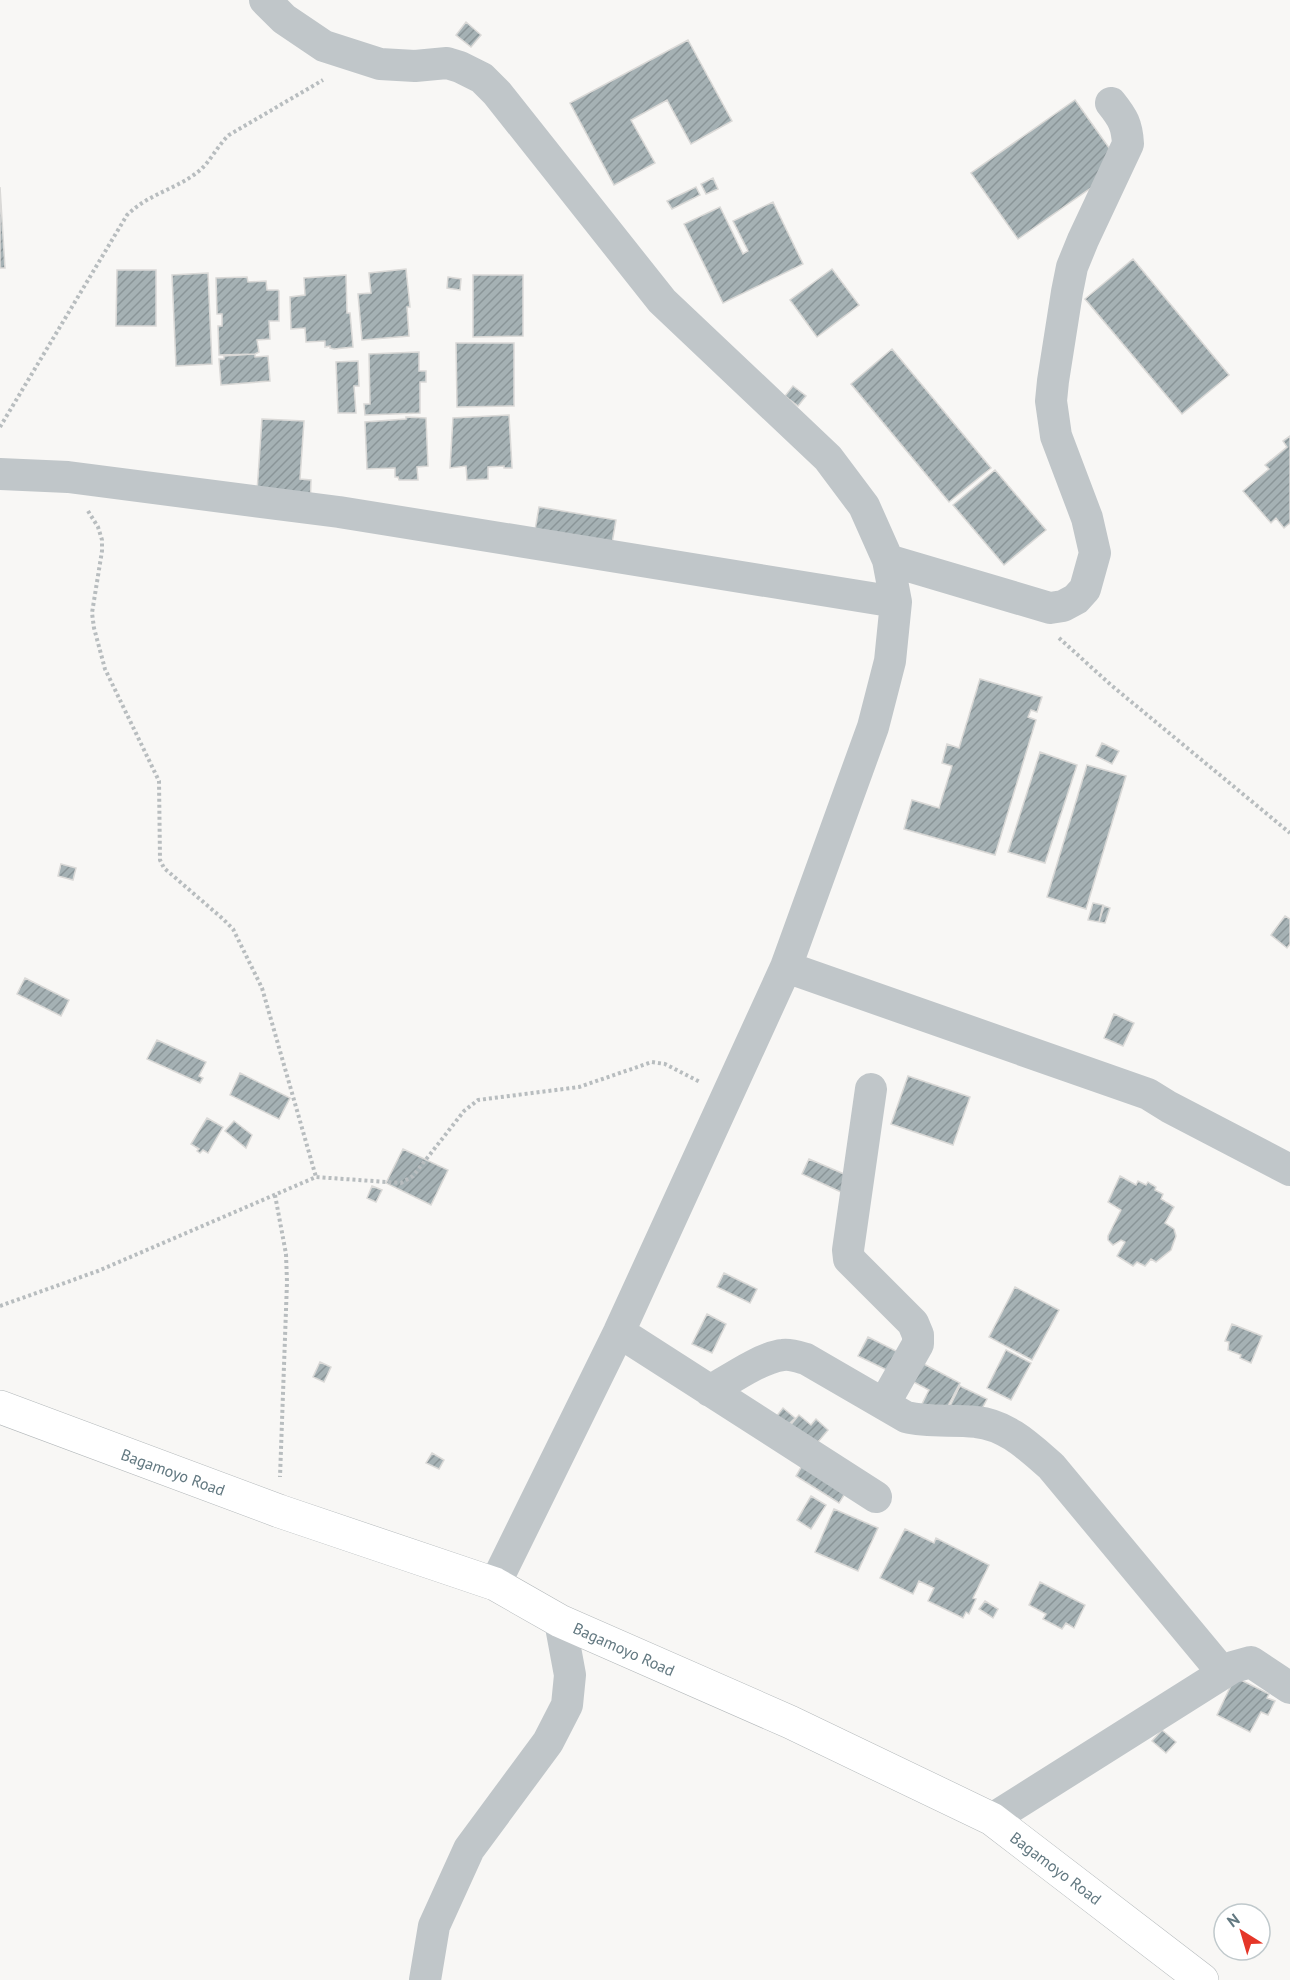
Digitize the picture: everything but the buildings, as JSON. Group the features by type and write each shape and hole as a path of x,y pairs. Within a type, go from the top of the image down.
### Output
{"highway":[{"name":"Bagamoyo Road","path":"0,1407 279,1511 495,1584 560,1621 790,1722 992,1819 1202,1980"}],"street":[{"path":"265,0 285,19 324,46 380,64 415,66 447,63 482,78 497,93 662,301 828,458 864,507 888,560 896,602 890,661 873,727 786,967 619,1332 495,1584"},
{"path":"888,560 1050,608 1064,606 1076,599 1084,589 1095,553 1092,535 1056,435 1051,401 1072,267 1128,144 1128,129 1111,103"},
{"path":"0,474 68,477 339,512 896,602"},
{"path":"786,967 1148,1094 1290,1170"},
{"path":"871,1089 848,1250 849,1259 913,1323 918,1335 918,1344 884,1404"},
{"path":"619,1332 876,1497"},
{"path":"710,1391 769,1358 793,1355 806,1359 906,1417 920,1420 977,1422 1007,1431 1051,1466 1223,1673"},
{"path":"425,1980 434,1926 468,1849 548,1742 567,1705 570,1675 560,1621"},
{"path":"992,1819 1242,1663 1251,1662 1290,1688"}],"path":[{"path":"0,427 128,215 138,204 196,173 229,135 361,58"},
{"path":"68,477 98,527 102,540 92,613 94,628 105,669 159,781 160,860 164,868 224,918 233,929 262,988 316,1177"},
{"path":"1053,633 1111,685 1290,833"},
{"path":"0,1306 98,1272 316,1177 401,1183 413,1176 464,1112 478,1100 579,1087 652,1062 665,1064 727,1096"},
{"path":"275,1195 286,1254 287,1282 279,1511"}]}
